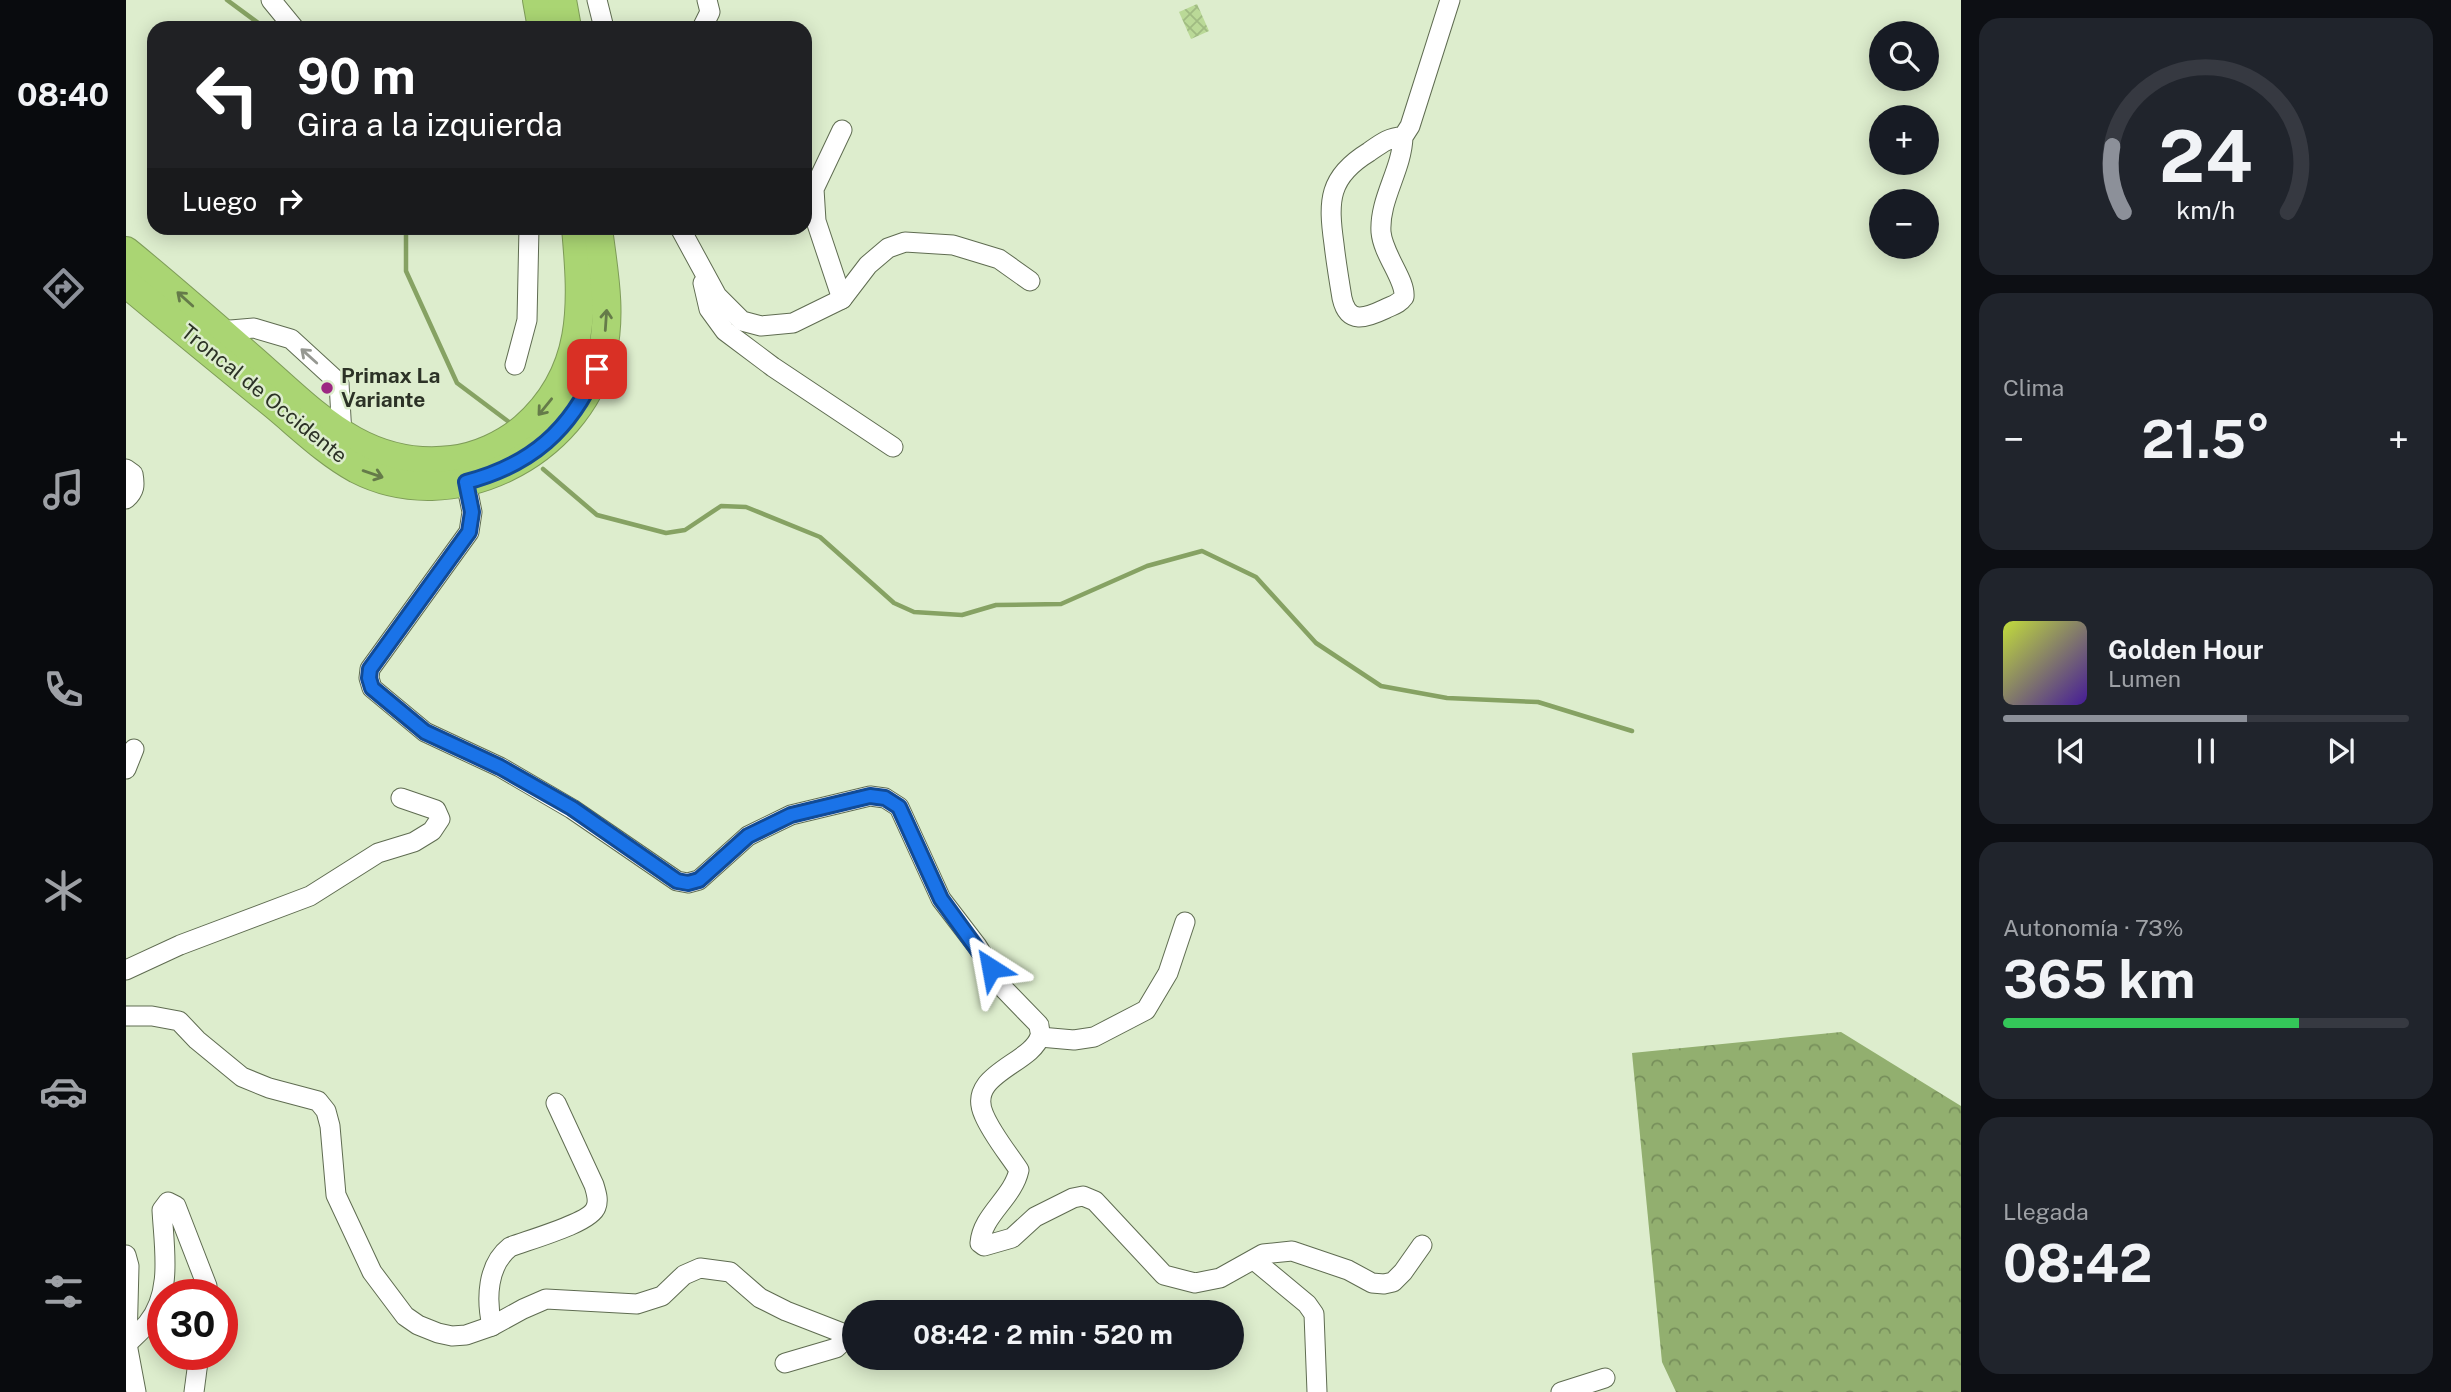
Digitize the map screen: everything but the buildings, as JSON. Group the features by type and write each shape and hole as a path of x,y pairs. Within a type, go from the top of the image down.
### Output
{"highway":[{"path":"537,0 541,21"},
{"path":"562,0 566,21"},
{"name":"Troncal de Occidente","path":"126,251 342,435 394,459 415,462 459,459 501,444 519,432 550,401 571,363 579,320 577,235"},
{"name":"Troncal de Occidente","path":"126,283 317,442 357,469 396,482 418,485 466,482 494,474 538,450 567,422 588,390 601,356 607,318 599,235"}],"street":[{"path":"271,0 288,21"},
{"path":"597,0 602,21"},
{"path":"706,21 710,12 707,0"},
{"path":"1402,137 1391,138 1356,160 1336,183 1331,197 1329,214 1342,298 1344,307 1357,317 1368,317 1404,297 1402,284 1386,253 1381,231 1383,207 1398,164 1402,137 1416,110 1450,0"},
{"path":"842,130 814,189 816,221 842,299"},
{"path":"515,365 527,320 529,235"},
{"path":"684,235 717,296 742,321 761,326 793,323 842,299 868,265 888,248 905,242 953,244 999,260 1030,281"},
{"path":"695,255 709,309 725,331 773,367 893,447"},
{"path":"219,331 254,328 290,339 340,383 342,435"},
{"path":"126,469 133,474 135,486 126,499"},
{"path":"466,482 472,512 469,532 370,669 372,688 425,732 512,774 572,808 677,881 688,883 699,880 748,836 791,815 870,796 885,798 899,807 941,899 977,946 1005,990 1039,1026 1040,1037 1032,1047 985,1085 982,1096 982,1112 1019,1170 1016,1184 981,1231 980,1242 985,1246 1012,1238 1035,1217 1073,1198 1083,1196 1095,1201 1164,1275 1195,1283 1220,1278 1273,1251 1292,1251 1348,1270 1372,1283 1384,1284 1393,1282 1403,1272 1422,1245"},
{"path":"126,769 134,749"},
{"path":"126,970 180,944 310,896 378,853 414,842 432,831 440,819 436,810 401,798"},
{"path":"1040,1037 1074,1040 1094,1037 1146,1010 1168,973 1185,922"},
{"path":"126,1016 152,1016 179,1021 197,1040 242,1077 269,1088 318,1101 326,1111 330,1126 336,1195 372,1272 405,1316 418,1325 452,1336 466,1335 492,1326 547,1299 638,1304 662,1296 684,1275 700,1268 730,1272 760,1298 786,1311 824,1324 840,1332 843,1337 842,1343 836,1348 785,1363"},
{"path":"492,1326 490,1291 496,1262 501,1254 510,1247 587,1217 596,1208 594,1185 556,1103"},
{"path":"165,1279 162,1210 168,1202 176,1206 203,1279"},
{"path":"126,1255 129,1266 127,1344 136,1392"},
{"path":"1254,1260 1307,1304 1314,1314 1317,1392"},
{"path":"127,1344 147,1324"},
{"path":"194,1392 197,1370"},
{"path":"1561,1392 1605,1378"}],"green space":[{"path":"1841,1032 1961,1106 1961,1392 1676,1392 1662,1362 1632,1053"}],"waterway":[{"path":"227,0 256,21"},
{"path":"406,235 406,271 457,383 513,425"},
{"path":"543,469 597,515 666,533 685,530 721,506 746,507 820,537 894,603 914,612 962,615 996,605 1061,604 1147,566 1202,551 1256,577 1316,643 1381,686 1447,698 1538,702 1632,731"}],"place":[{"name":"Primax La Variante","path":"327,388"}],"route":[{"path":"597,369 588,390 567,422 538,450 494,474 466,482 472,512 469,532 370,669 372,688 425,732 500,767 572,808 677,881 688,883 699,880 748,836 791,815 870,796 885,798 899,807 941,899 991,968"}]}
